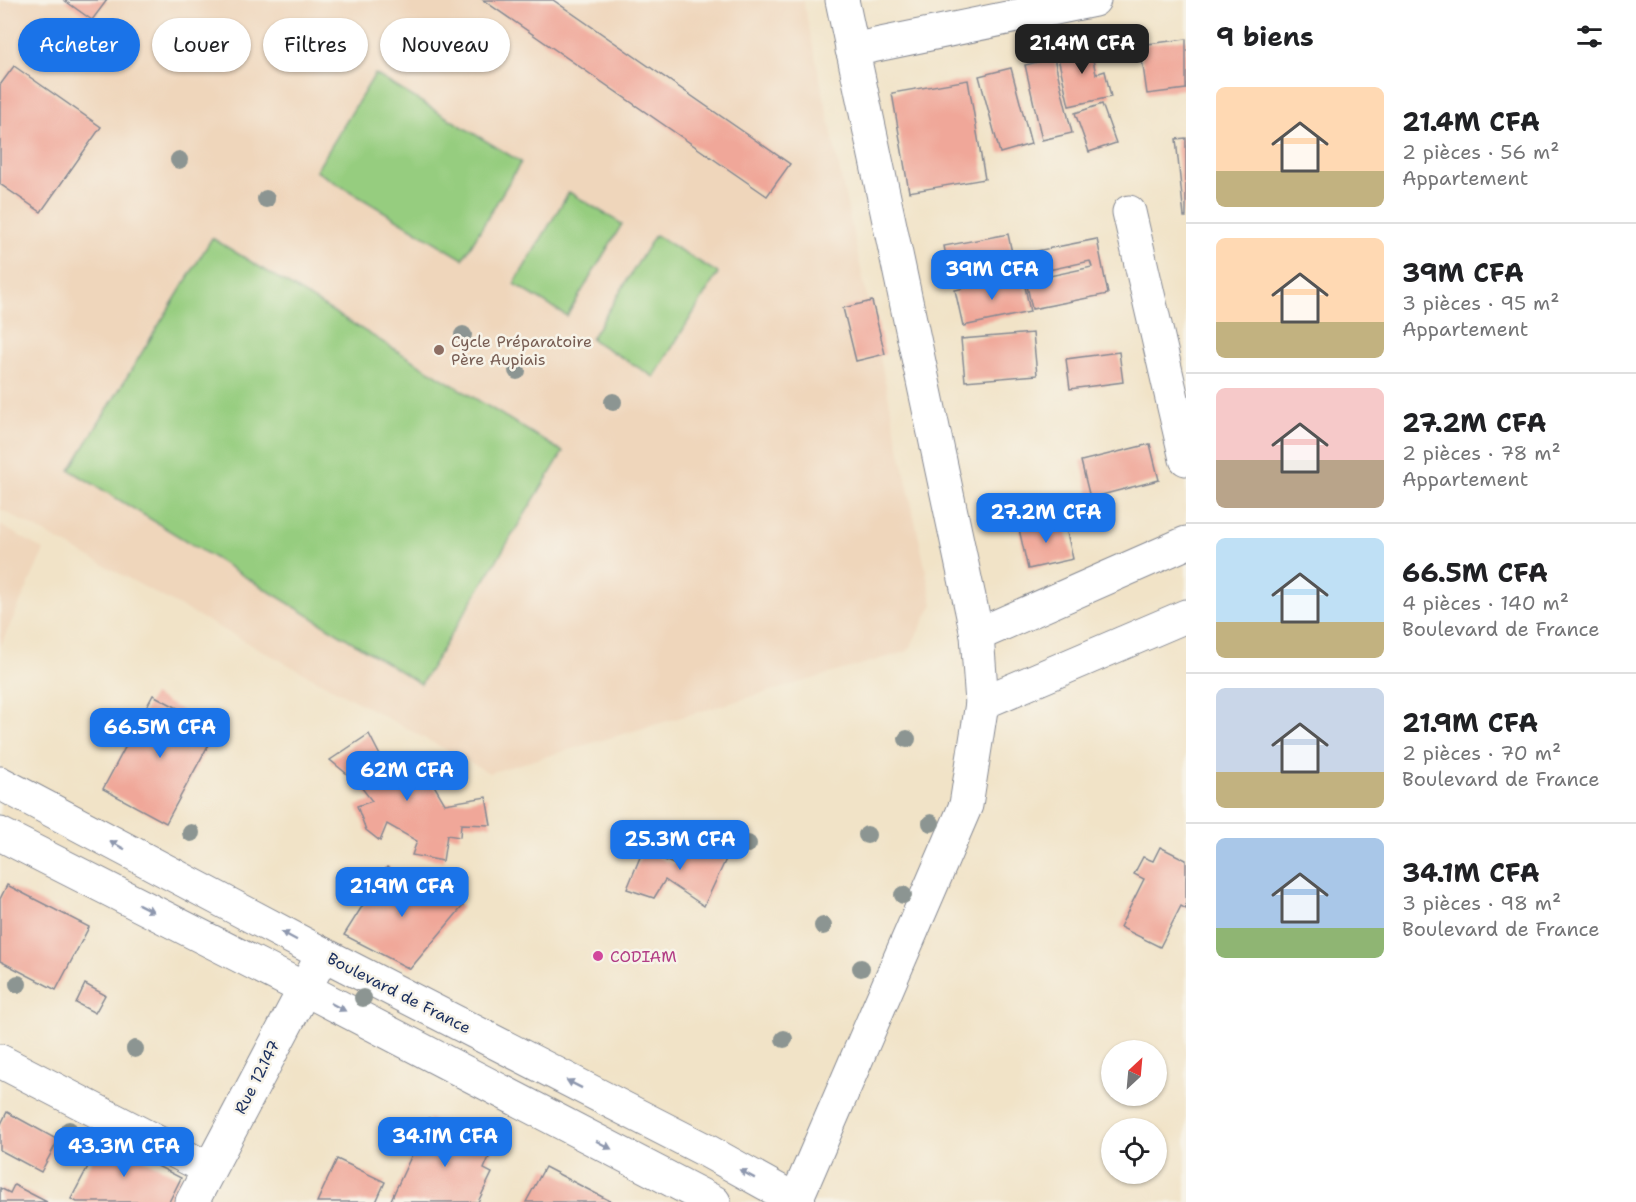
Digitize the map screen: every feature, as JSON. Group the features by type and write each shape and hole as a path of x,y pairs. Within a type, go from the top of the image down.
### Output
{"street":[{"path":"796,1201 966,805 982,703 977,636 842,0"},
{"path":"852,50 1094,0"},
{"path":"1129,212 1186,459"},
{"path":"977,636 1186,543"},
{"path":"982,703 1186,616"},
{"name":"Boulevard de France","path":"0,783 323,954 708,1152 796,1201"},
{"path":"0,834 303,988 714,1202"},
{"name":"Rue 12.147","path":"192,1202 303,988 323,954"},
{"path":"0,1061 209,1169"}],"shaded area":[{"name":"Cycle Préparatoire Père Aupiais","path":"0,0 803,0 933,604 908,651 489,773 0,509"},
{"path":"0,525 44,550 0,647"}],"green space":[{"path":"375,74 521,162 463,259 316,171"},
{"path":"569,192 622,224 567,316 514,284"},
{"path":"655,235 718,273 654,377 591,339"},
{"path":"212,238 563,452 421,684 70,470"}],"building":[{"path":"64,0 107,0 94,18 89,18"},
{"path":"483,0 553,0 790,164 767,196"},
{"path":"1186,39 1186,89 1147,94 1140,45"},
{"path":"1089,42 1096,74 1105,71 1111,97 1069,106 1056,49"},
{"path":"1054,58 1072,133 1042,140 1025,65"},
{"path":"14,66 18,72 23,72 101,127 41,212 0,184 0,85"},
{"path":"1011,68 1031,144 1000,153 979,76"},
{"path":"968,80 985,179 909,192 892,93"},
{"path":"1102,104 1116,143 1089,152 1075,113"},
{"path":"1186,138 1186,217 1184,217 1176,139"},
{"path":"1008,234 1016,272 952,285 944,246"},
{"path":"1097,239 1108,294 1032,309 1026,281 1092,267 1090,261 1025,275 1021,254"},
{"path":"1010,278 1012,284 1024,281 1030,312 963,326 955,290"},
{"path":"872,301 885,354 856,361 843,308"},
{"path":"1033,333 1037,375 965,381 961,339"},
{"path":"1119,352 1123,382 1070,389 1066,359"},
{"path":"1150,444 1159,480 1090,498 1081,461"},
{"path":"1064,519 1073,559 1028,569 1019,529"},
{"path":"153,695 217,729 166,823 103,789"},
{"path":"369,734 387,769 425,770 445,804 486,797 491,825 461,824 460,837 447,835 443,861 412,855 417,841 387,824 380,841 366,830 357,806 372,801 358,783 330,760"},
{"path":"687,833 727,857 704,906 665,880 654,898 627,889 643,850 673,864"},
{"path":"1160,847 1186,860 1186,909 1181,906 1160,947 1120,927 1144,879 1134,874 1143,857 1153,861"},
{"path":"387,867 463,906 410,969 344,935"},
{"path":"7,885 89,927 56,990 0,961 0,899"},
{"path":"85,984 105,995 95,1013 76,1003"},
{"path":"7,1112 58,1140 41,1172 0,1150 0,1126"},
{"path":"429,1118 493,1148 484,1169 492,1173 478,1202 390,1202"},
{"path":"103,1138 181,1178 169,1202 77,1202 71,1199"},
{"path":"337,1159 385,1182 376,1202 317,1202"},
{"path":"545,1167 612,1202 526,1202"},
{"path":"14,1185 47,1202 0,1202 0,1188 10,1193"}],"place":[{"name":"Cycle Préparatoire Père Aupiais","path":"439,350"},
{"name":"CODIAM","path":"598,956"}]}
